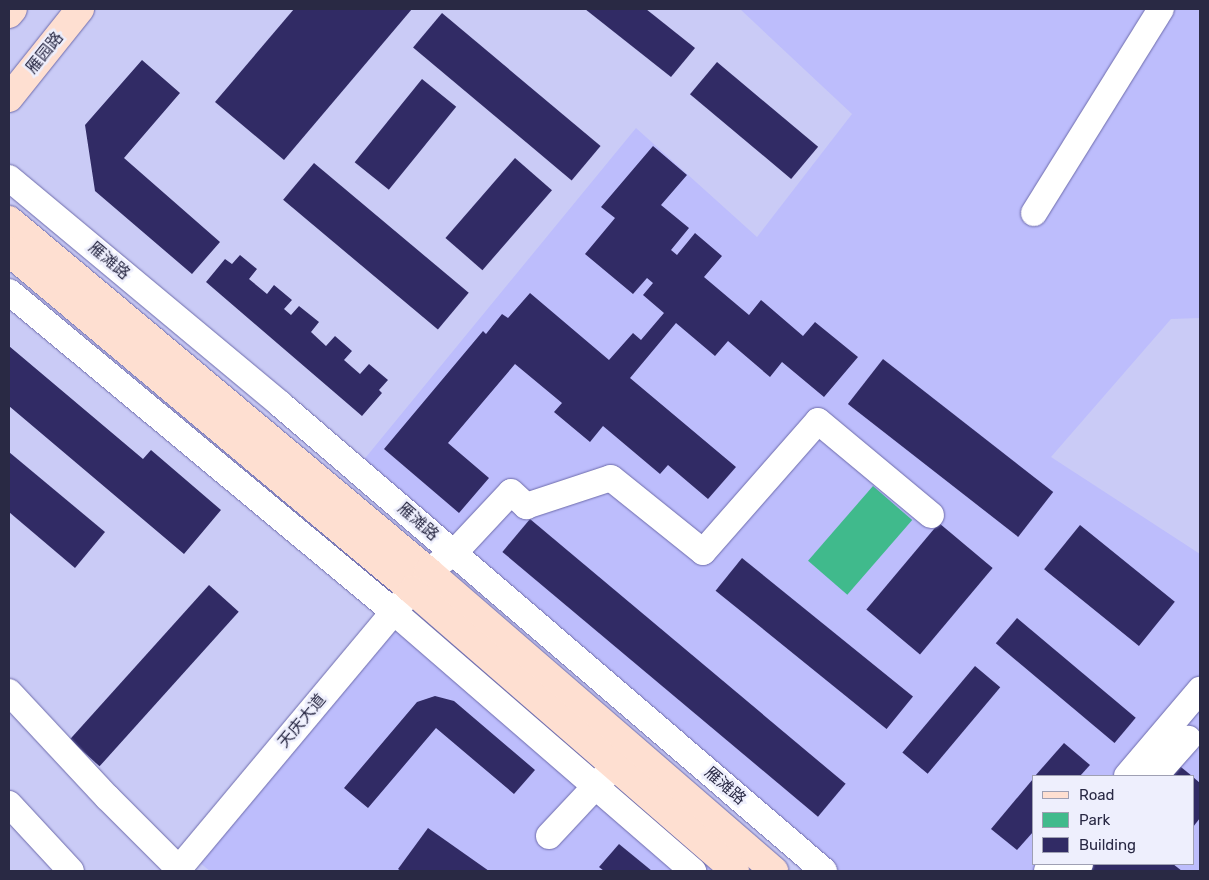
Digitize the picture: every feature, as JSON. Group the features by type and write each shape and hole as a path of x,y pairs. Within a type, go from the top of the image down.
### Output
{"main road":[{"path":"9,14 13,9"},
{"name":"雁园路","path":"9,98 80,9"},
{"name":"雁滩路","path":"9,220 420,581 614,766 735,871"},
{"name":"雁滩路","path":"9,252 420,581 774,871"}],"street":[{"path":"1034,213 1161,9"},
{"name":"雁滩路","path":"9,178 280,404 824,871"},
{"path":"9,292 394,612 693,871"},
{"name":"天庆大道","path":"178,870 420,581 454,553 511,492 526,506 611,478 703,552 818,421 931,516"},
{"path":"1156,775 1186,738 1200,690"},
{"path":"9,692 107,798 178,870"},
{"path":"1129,775 1186,738"},
{"path":"549,836 614,766"},
{"path":"9,804 71,871"}],"shaded area":[{"path":"740,9 1200,9 1200,318 1171,319 1051,457 1200,554 1200,871 837,871 362,462 636,128 757,237 852,114"},
{"path":"412,590 735,871 210,871 190,855"}],"green space":[{"path":"873,486 912,520 847,595 808,561"}],"building":[{"path":"294,9 412,9 284,160 215,102"},
{"path":"585,9 646,9 695,48 671,77"},
{"path":"442,13 601,146 572,181 413,47"},
{"path":"142,60 180,93 124,158 220,242 192,274 95,191 85,125"},
{"path":"717,62 818,147 791,179 690,94"},
{"path":"422,79 456,107 389,190 355,162"},
{"path":"653,146 687,175 661,205 689,228 671,250 677,255 695,233 722,256 704,277 749,315 761,300 803,336 815,322 858,357 824,397 782,362 770,377 728,341 715,356 676,323 630,378 736,467 708,499 668,465 660,474 603,426 590,442 554,412 562,403 515,364 448,443 489,478 459,513 384,449 483,331 486,334 502,314 508,318 530,293 609,360 633,333 641,340 664,313 643,295 653,283 647,278 633,294 585,254 615,218 601,207"},
{"path":"515,158 552,190 482,270 445,238"},
{"path":"314,163 469,293 438,330 283,200"},
{"path":"240,255 257,269 249,279 267,294 274,285 292,300 284,309 291,315 299,306 319,322 311,332 326,346 335,336 352,351 344,360 360,374 369,364 388,380 379,390 382,393 362,416 206,282 225,259 232,264"},
{"path":"9,346 143,459 151,450 221,510 184,554 9,406"},
{"path":"883,359 1053,492 1018,537 848,404"},
{"path":"9,452 105,532 75,568 9,512"},
{"path":"530,519 846,784 818,817 502,552"},
{"path":"939,523 993,568 920,655 866,610"},
{"path":"1080,525 1175,602 1139,646 1044,569"},
{"path":"742,558 913,696 887,729 716,591"},
{"path":"209,585 239,612 100,766 70,740"},
{"path":"1017,618 1136,718 1115,743 996,643"},
{"path":"975,666 1000,687 928,774 902,753"},
{"path":"435,696 454,701 535,770 514,794 436,728 368,808 344,788 417,702"},
{"path":"1064,743 1090,765 1081,775 1036,775"},
{"path":"1176,763 1191,775 1165,775"},
{"path":"1194,778 1200,783 1200,818 1194,826"},
{"path":"1032,780 1032,833 1017,850 991,829"},
{"path":"428,828 489,871 401,871 398,869"},
{"path":"619,844 652,871 604,871 599,867"},
{"path":"1089,865 1174,865 1182,871 1084,871"}]}
